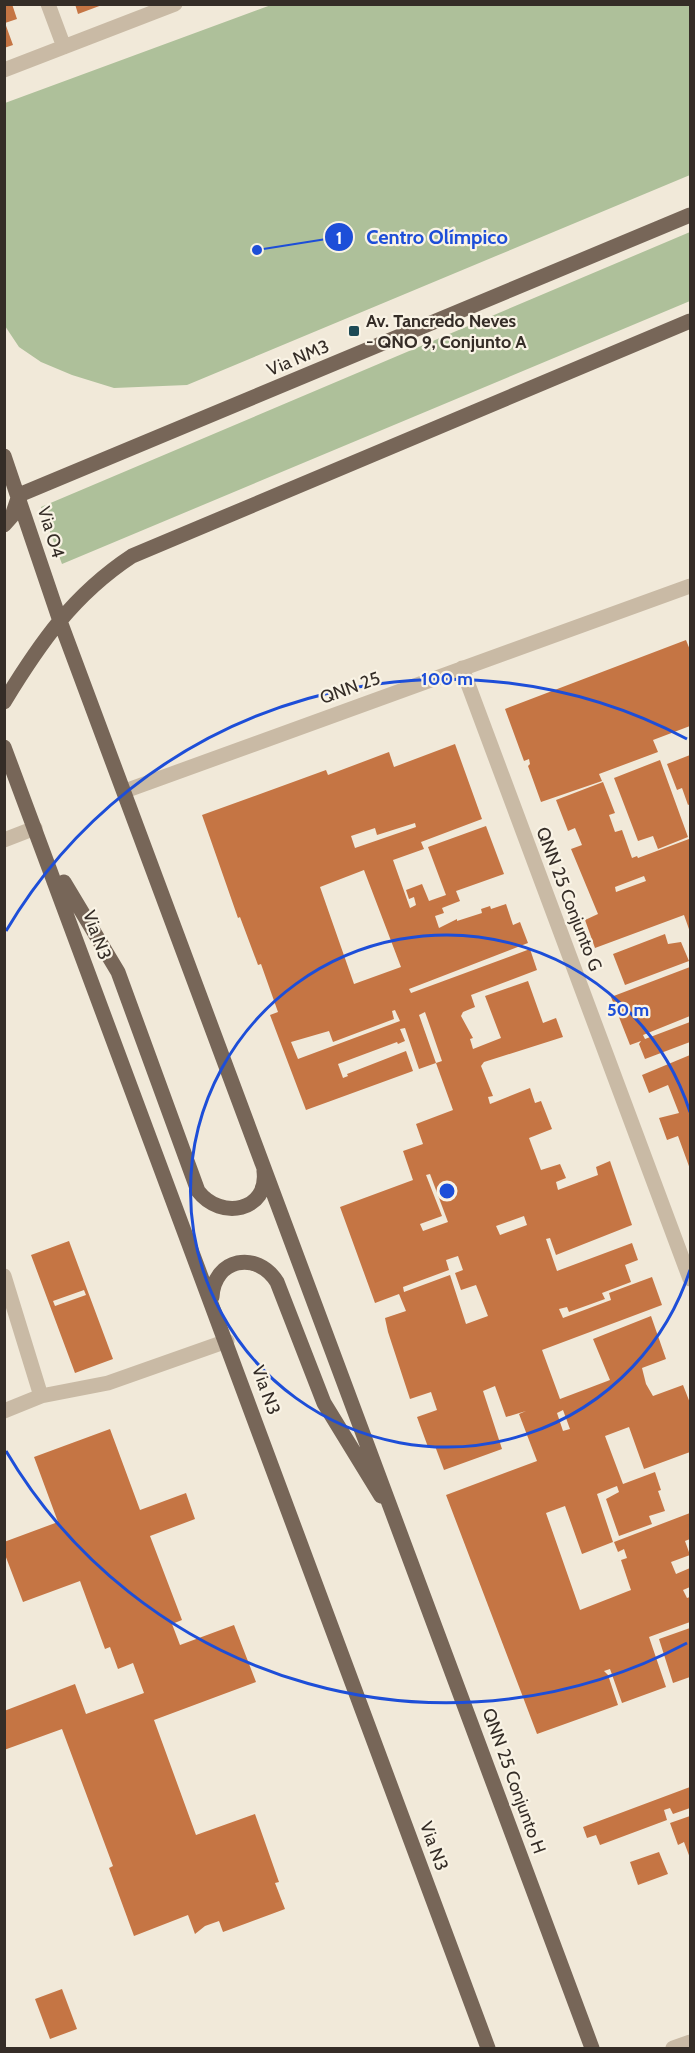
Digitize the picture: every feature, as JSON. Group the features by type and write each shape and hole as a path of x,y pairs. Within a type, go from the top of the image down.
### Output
{"main road":[{"name":"Via NM3","path":"19,495 690,215"},
{"path":"4,702 30,659 60,621 101,576 132,556 690,321"},
{"name":"Via O4","path":"4,456 60,621"},
{"path":"4,525 12,516 19,495"},
{"path":"60,621 399,1527"},
{"name":"Via N3","path":"4,747 212,1299 488,2049"},
{"path":"44,849 118,972 198,1191 205,1201 216,1208 228,1210 241,1208 261,1191 264,1178 263,1165"},
{"path":"212,1299 212,1288 217,1276 226,1268 249,1262 261,1265 270,1272 277,1282 324,1403 399,1527"},
{"name":"QNN 25 Conjunto H","path":"399,1527 592,2049"}],"street":[{"path":"48,4 64,47"},
{"path":"4,70 175,4"},
{"name":"QNN 25","path":"125,791 690,586"},
{"name":"QNN 25 Conjunto G","path":"462,668 690,1279"},
{"path":"4,840 35,828"},
{"path":"4,1276 41,1396"},
{"path":"4,1411 41,1396 108,1383 227,1341"},
{"path":"672,2049 690,2042"}],"green space":[{"path":"271,5 690,5 690,175 187,385 114,388 72,375 41,362 19,347 5,326 5,103"},
{"path":"690,232 690,301 62,564 41,507"}],"building":[{"path":"4,4 12,4 17,19 5,23 13,45 4,48"},
{"path":"75,4 102,4 102,5 78,14"},
{"path":"686,640 690,650 690,726 653,740 658,752 599,774 602,781 541,802 528,766 529,759 524,761 505,709"},
{"path":"455,744 482,819 421,842 424,849 393,860 410,908 416,905 414,897 409,899 406,890 422,884 429,901 446,895 428,847 486,826 504,874 456,891 460,901 442,908 444,913 435,916 439,928 457,919 457,921 482,913 481,909 490,906 491,909 506,904 513,925 520,922 528,943 409,989 411,993 530,949 537,970 471,995 475,1007 463,1012 461,1016 473,1038 470,1039 473,1049 501,1038 485,996 528,981 543,1023 556,1018 563,1037 484,1062 481,1066 493,1096 488,1097 490,1104 530,1088 535,1103 541,1101 552,1129 529,1138 541,1170 560,1164 566,1178 556,1182 558,1190 598,1175 596,1167 610,1161 632,1225 556,1255 550,1238 546,1239 557,1271 632,1243 638,1260 625,1265 631,1282 602,1293 605,1299 569,1312 567,1307 559,1309 563,1318 611,1300 609,1293 652,1277 662,1305 542,1350 560,1399 610,1380 593,1339 651,1316 666,1359 642,1368 646,1384 653,1396 683,1385 690,1403 690,1452 644,1469 629,1427 605,1436 623,1484 655,1472 661,1490 658,1491 665,1511 649,1516 652,1524 619,1536 606,1499 619,1492 617,1486 597,1494 613,1542 582,1554 565,1506 546,1513 580,1610 631,1590 621,1560 627,1558 624,1549 618,1552 614,1542 690,1513 690,1539 685,1541 690,1555 671,1562 676,1574 690,1568 690,1587 683,1590 687,1598 690,1597 690,1622 649,1637 666,1687 622,1703 610,1669 604,1671 608,1675 618,1705 537,1734 446,1495 537,1461 519,1414 526,1411 506,1417 495,1386 483,1391 502,1449 444,1470 435,1446 428,1447 417,1417 437,1410 431,1392 410,1399 388,1332 385,1318 406,1311 399,1294 375,1303 340,1207 413,1180 403,1151 423,1144 416,1124 453,1110 436,1063 419,1069 405,1028 400,1029 405,1041 338,1064 343,1078 348,1076 347,1074 406,1051 413,1071 306,1110 270,1015 278,1012 261,964 258,965 240,917 238,918 202,815 326,770 328,775 389,752 394,767","holes":["415,823 416,827 355,848 351,836 375,828 377,835","364,870 401,967 354,984 320,887","395,1010 400,1021 298,1059 291,1042 329,1031 333,1042 394,1019 392,1011","425,1012 442,1061 436,1063 419,1015","430,1174 448,1222 423,1231 420,1224 442,1216 426,1175","524,1216 527,1225 500,1235 496,1226","458,1256 463,1270 455,1273 461,1290 476,1285 488,1316 466,1324 450,1275 404,1292 403,1287 449,1270 446,1260","563,1410 570,1429 563,1431 557,1413"]},
{"path":"690,755 690,804 688,805 682,788 677,790 667,764"},
{"path":"660,760 688,837 658,849 653,836 638,841 614,778"},
{"path":"603,782 615,813 609,815 615,832 622,830 632,858 637,856 638,858 689,839 690,932 684,915 595,948 585,920 598,914 571,849 582,845 575,828 568,831 556,800","holes":["644,876 646,881 616,892 615,887"]},
{"path":"665,934 668,944 681,942 689,961 625,985 613,954"},
{"path":"690,967 690,1016 643,1035 645,1039 690,1022 690,1042 645,1059 639,1044 641,1041 630,1045 611,997"},
{"path":"690,1055 690,1169 678,1136 667,1140 659,1118 679,1113 668,1085 649,1093 642,1075"},
{"path":"69,1241 113,1359 75,1373 31,1255","holes":["84,1290 86,1295 55,1306 53,1301"]},
{"path":"110,1429 140,1510 186,1493 195,1519 150,1536 182,1620 172,1624 180,1645 234,1625 256,1682 154,1720 196,1835 255,1814 279,1882 275,1883 285,1909 223,1932 219,1921 205,1926 195,1934 188,1915 134,1936 109,1868 113,1866 62,1729 4,1750 4,1711 75,1684 86,1714 144,1693 133,1663 118,1669 110,1647 105,1649 80,1581 23,1602 4,1552 4,1542 58,1522 34,1457"},
{"path":"690,1628 690,1677 673,1683 659,1639"},
{"path":"690,1787 690,1808 673,1814 670,1808 664,1810 667,1820 600,1845 596,1835 587,1838 583,1827"},
{"path":"690,1816 690,1858 684,1842 678,1845 670,1823"},
{"path":"659,1852 668,1874 638,1885 630,1862"},
{"path":"62,1989 77,2029 50,2039 35,1999"}],"place":[{"name":"Centro Olímpico","path":"257,250"},
{"name":"Av. Tancredo Neves - QNO 9, Conjunto A","path":"354,331"}]}
